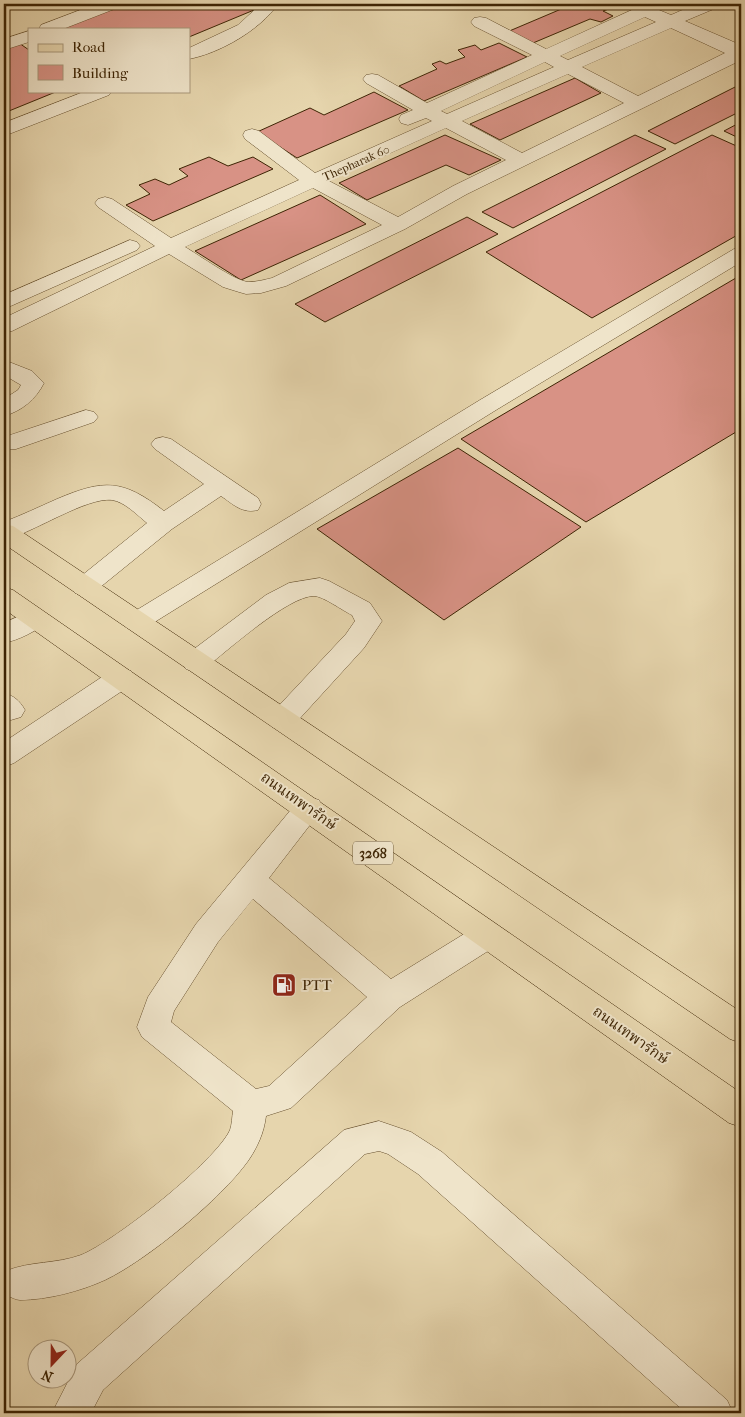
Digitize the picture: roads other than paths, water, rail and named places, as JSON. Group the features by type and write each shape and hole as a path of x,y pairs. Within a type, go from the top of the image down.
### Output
{"main road":[{"path":"4,532 195,662 739,1025"},
{"name":"ถนนเทพารักษ์","path":"4,596 741,1112"}],"street":[{"path":"50,28 111,4"},
{"path":"190,54 248,26 262,16 270,4"},
{"name":"Thepharak 60","path":"4,326 222,221 710,4"},
{"path":"105,203 152,236 172,246 230,283 246,288 261,287 279,282 398,225 460,190 520,160 729,59 734,53 730,47 670,22 651,7"},
{"name":"Thepharak 60","path":"4,303 651,7"},
{"path":"480,22 638,103"},
{"path":"4,45 28,38"},
{"path":"372,79 520,160"},
{"path":"4,130 100,92"},
{"path":"252,135 297,170 398,225"},
{"path":"136,622 488,405 741,253"},
{"path":"67,274 86,287"},
{"path":"4,367 24,376 33,383 27,394 4,408"},
{"path":"4,443 8,444 86,417"},
{"path":"163,444 249,504"},
{"path":"84,587 163,523 221,484"},
{"path":"4,532 90,494 105,490 133,500 163,523"},
{"path":"195,662 275,601 298,589 320,587 361,609 369,621 355,642 282,720"},
{"path":"4,634 35,618"},
{"path":"4,756 121,678"},
{"path":"251,1105 153,1027 159,1007 207,933 309,808"},
{"path":"251,880 389,996"},
{"path":"251,1105 280,1098 389,996 488,935"},
{"path":"19,1283 60,1277 94,1267 156,1226 228,1161 245,1134 251,1105"},
{"path":"71,1413 90,1377 356,1141 379,1136 399,1143 430,1163 714,1413"}],"place":[{"name":"PTT","path":"284,985"}]}
